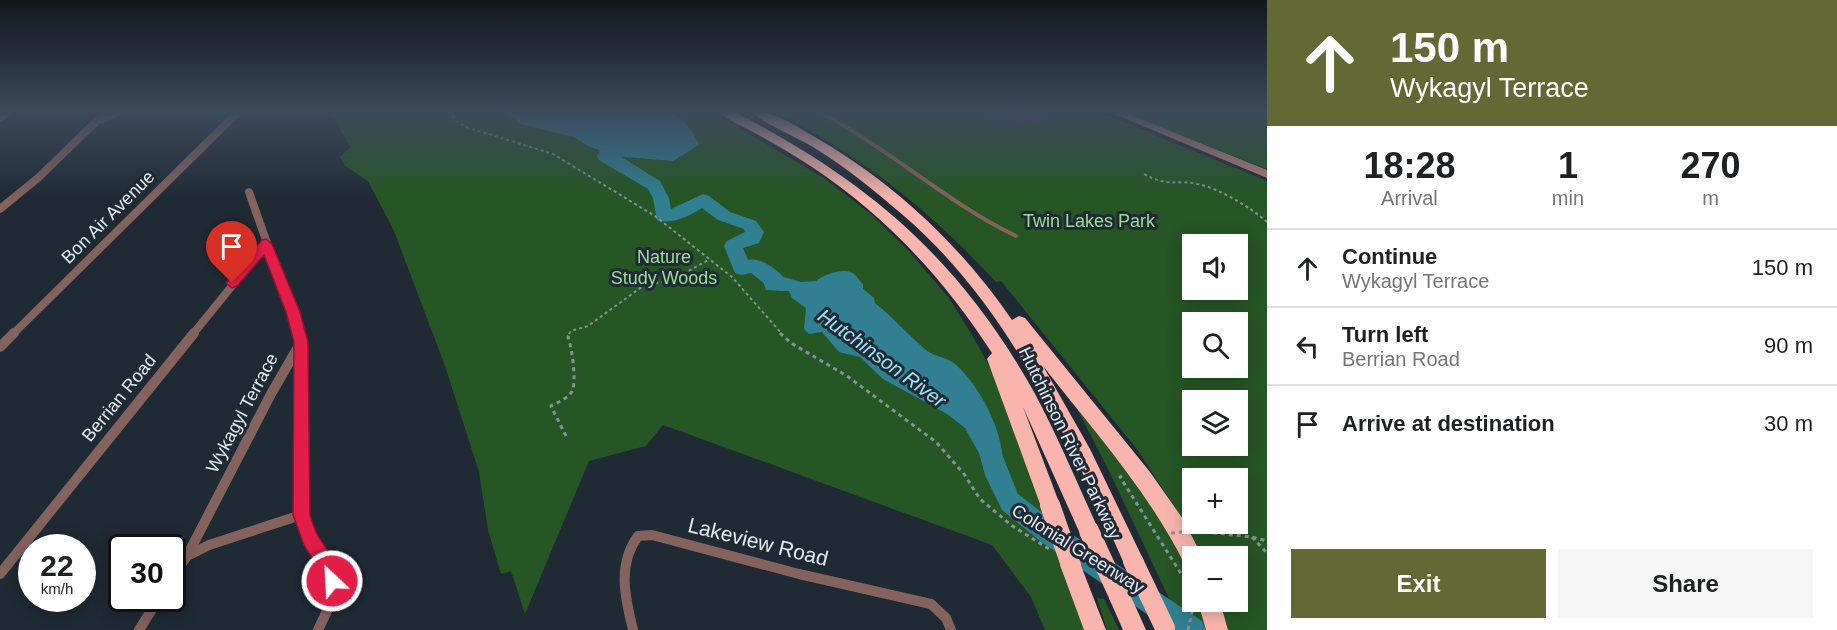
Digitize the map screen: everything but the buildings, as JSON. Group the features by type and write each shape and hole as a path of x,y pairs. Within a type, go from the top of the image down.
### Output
{"highway":[{"name":"Hutchinson River Parkway","path":"778,140 806,156 876,208 932,261 986,330 1028,400 1135,630"},
{"name":"Hutchinson River Parkway","path":"811,140 874,182 925,226 966,270 1003,317 1046,383 1067,422 1166,629"},
{"path":"966,270 1016,319 1137,471 1168,514 1185,546"},
{"path":"986,330 1050,505 1064,560 1095,630"},
{"path":"1212,612 1217,630"}],"main road":[{"path":"1184,140 1267,174"}],"street":[{"path":"0,209 38,178 77,140"},
{"name":"Bon Air Avenue","path":"0,347 209,140"},
{"name":"Wykagyl Terrace","path":"187,556 271,394 301,342 293,312 266,244 249,192"},
{"name":"Berrian Road","path":"0,574 266,244"},
{"path":"301,342 301,515 310,539 329,569 333,596 318,630"},
{"path":"187,556 209,546 301,515"},
{"name":"Lakeview Road","path":"633,630 626,601 625,557 638,536 652,535 799,574 931,604 942,611 950,623 951,630"},
{"path":"139,630 150,612"}],"lane":[{"path":"870,140 990,225 1016,236"}],"path":[{"name":"Colonial Greenway","path":"509,140 553,154 655,216 732,277 791,343 847,376 936,442 964,474 980,499 1011,525 1064,560"},
{"path":"1144,174 1167,185 1200,184 1253,209 1267,222"},
{"path":"566,436 551,406 566,398 573,389 572,374 575,366 573,347 568,337 572,331 588,326 643,286 674,279 710,259"},
{"path":"1128,476 1120,477 1182,574"},
{"path":"1166,534 1194,531 1252,537 1267,541"},
{"path":"1252,537 1267,553"},
{"path":"1188,630 1193,612"}],"green space":[{"name":"Nature Study Woods","path":"346,140 760,140 824,178 871,214 909,251 949,298 972,335 998,382 1087,630 1045,630 1031,597 992,545 663,425 646,446 589,461 525,614 511,571 501,574 488,530 479,472 445,366 394,231 368,181 345,166 340,157 350,147"},
{"name":"Twin Lakes Park","path":"827,140 1168,140 1267,181 1267,630 1224,630 1221,612 1248,612 1248,546 1196,546 1190,534 1248,534 1248,468 1182,468 1182,520 1136,448 1001,281 996,282 945,230 866,166"},
{"path":"1195,140 1267,140 1267,169"},
{"path":"1075,405 1081,405 1178,541 1182,551 1182,612 1205,612 1210,630 1184,630"},
{"path":"1097,598 1104,599 1119,630 1107,630"}],"water":[{"path":"579,140 697,140 699,145 673,161 614,156"},
{"path":"759,270 801,282 816,281 838,271 853,273 863,284 863,289 874,298 875,303 919,344 929,352 955,364 973,384 994,422 1002,449 1003,462 947,414 883,379 860,357 839,352 822,332 809,334 804,329 806,308 792,298 789,291 766,290"}],"waterway":[{"name":"Hutchinson River","path":"607,153 605,156 654,185 661,198 663,216 680,213 703,200 724,216 750,225 755,232 753,238 746,238 733,246 742,268 754,265 780,285"},
{"name":"Hutchinson River","path":"977,430 989,449 997,475 1010,502 1049,533 1193,630"}],"route":[{"path":"232,283 266,244 293,312 301,342 301,515 310,539 329,569 332,581"}]}
